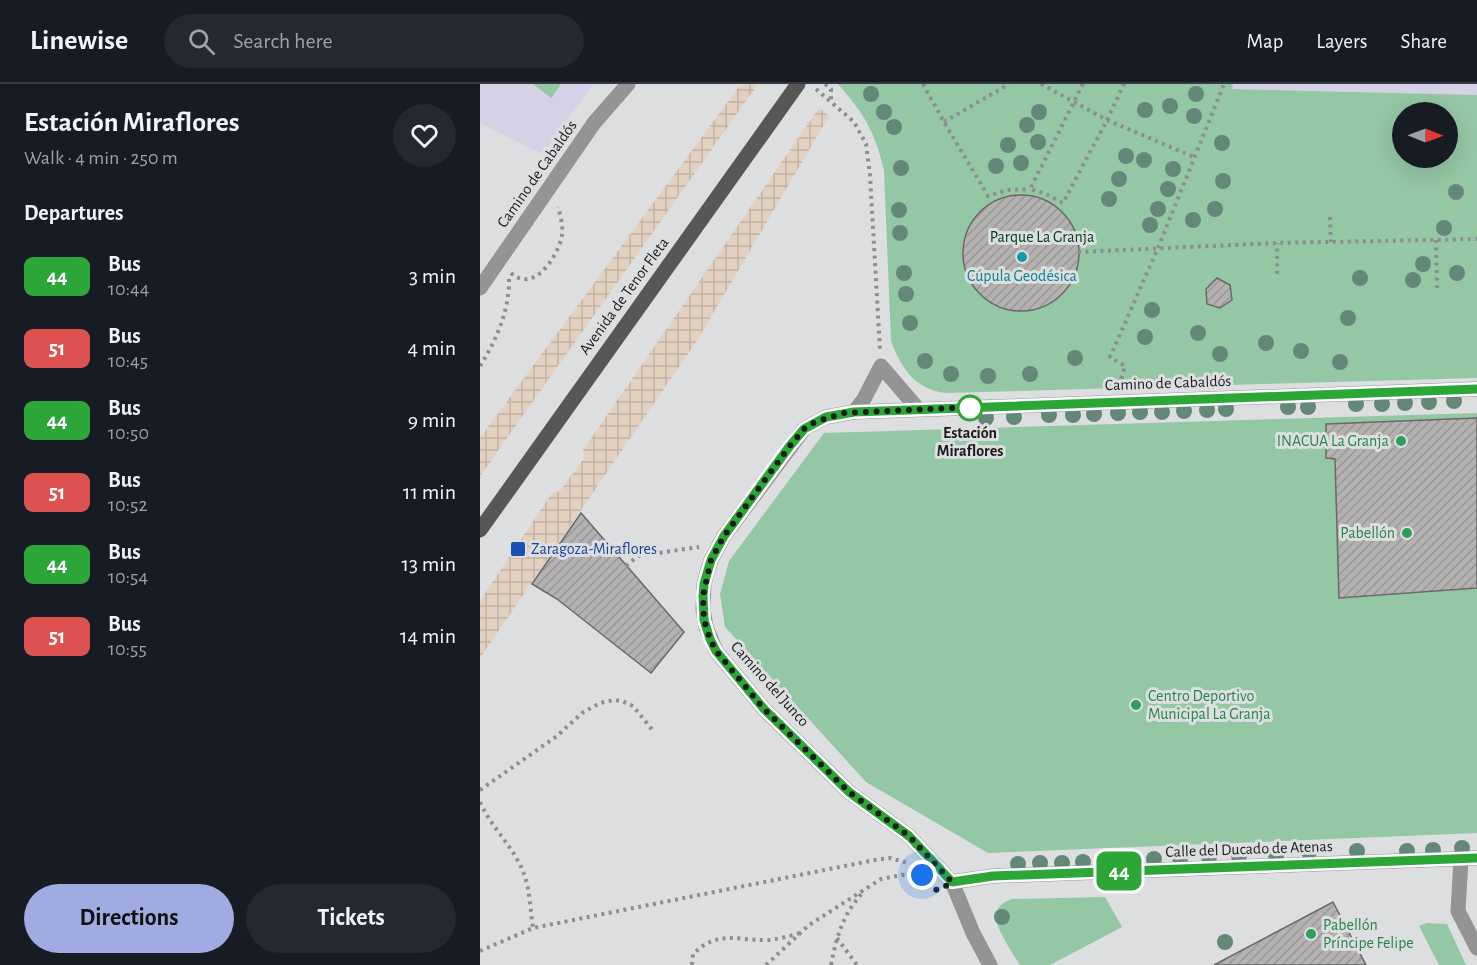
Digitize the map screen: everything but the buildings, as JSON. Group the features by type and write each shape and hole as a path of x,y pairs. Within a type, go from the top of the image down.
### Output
{"main road":[{"name":"Avenida de Tenor Fleta","path":"480,530 798,84"}],"street":[{"name":"Camino de Cabaldós","path":"480,288 594,123 628,84"},
{"path":"854,412 864,399 881,366 918,410"},
{"name":"Camino de Cabaldós","path":"918,410 1477,389"},
{"name":"Camino del Junco","path":"918,410 854,412 826,417 804,429 724,536 711,560 704,584 704,620 716,651 764,709 849,792 909,836 952,882 973,933 990,965"},
{"name":"Calle del Ducado de Atenas","path":"952,882 993,876 1477,858"},
{"path":"1461,859 1458,911 1477,948"}],"path":[{"path":"825,84 831,89 831,101"},
{"path":"923,84 988,196 1007,190 1030,189 1063,203 1124,84"},
{"path":"944,122 1009,84"},
{"path":"1041,84 1107,120 1194,157"},
{"path":"1030,189 1083,84"},
{"path":"1114,404 1125,366 1110,357 1158,248 1224,84"},
{"path":"816,89 858,128 866,144 869,159 881,366"},
{"path":"480,366 490,351 506,308 509,288 508,270 521,280 531,279 546,267 561,240 561,215 556,203 547,192"},
{"path":"1330,218 1330,242"},
{"path":"1078,252 1277,243 1477,239"},
{"path":"1436,240 1437,288"},
{"path":"1277,243 1277,274"},
{"path":"626,566 639,555 695,548 707,549"},
{"path":"480,790 557,736 582,713 600,703 613,700 633,706 654,732"},
{"path":"480,802 524,871 533,928"},
{"path":"480,951 533,928 875,860 890,858 913,866"},
{"path":"918,870 926,881"},
{"path":"766,965 809,925 881,879 902,875 922,875"},
{"path":"831,965 837,938 848,910 864,890"},
{"path":"692,965 693,954 704,944 722,938 767,940 801,933"},
{"path":"837,938 857,965"}],"shaded area":[{"path":"480,84 594,84 542,154 480,123"},
{"path":"745,84 758,84 480,476 480,438 738,88"},
{"path":"1233,84 1477,84 1477,95 1231,89"},
{"path":"819,108 829,116 698,339 480,658 480,601 552,493 560,491 585,457 583,450"}],"green space":[{"path":"533,84 561,84 551,98"},
{"name":"Parque La Granja","path":"838,84 1233,84 1232,89 1477,95 1477,378 945,393 934,391 910,376 899,360 891,341 884,170 872,133 862,114"},
{"name":"Centro Deportivo Municipal La Granja","path":"1477,413 1477,833 988,853 866,782 725,627 720,594 729,561 824,433"},
{"path":"1105,897 1122,927 1050,965 1020,965 997,923 996,912 999,907 1011,899"},
{"path":"1427,923 1447,924 1466,965 1439,965 1419,926"}],"bus line":[{"name":"44","path":"1477,389 854,412 826,417 804,429 724,536 707,572 703,609 706,627 716,651 764,709 849,792 909,836 952,882 993,876 1477,858"}],"place":[{"name":"Cúpula Geodésica","path":"1022,257"},
{"name":"Estación Miraflores","path":"970,408"},
{"name":"INACUA La Granja","path":"1401,441"},
{"name":"Pabellón","path":"1407,533"},
{"name":"Zaragoza-Miraflores","path":"518,549"},
{"name":"Centro Deportivo Municipal La Granja","path":"1136,705"},
{"name":"Pabellón Príncipe Felipe","path":"1311,934"}],"route":[{"path":"922,875 930,887 935,890 952,882 909,836 849,792 764,709 716,651 710,639 704,620 704,584 711,560 724,536 804,429 826,417 844,413 973,407 970,408"}]}
